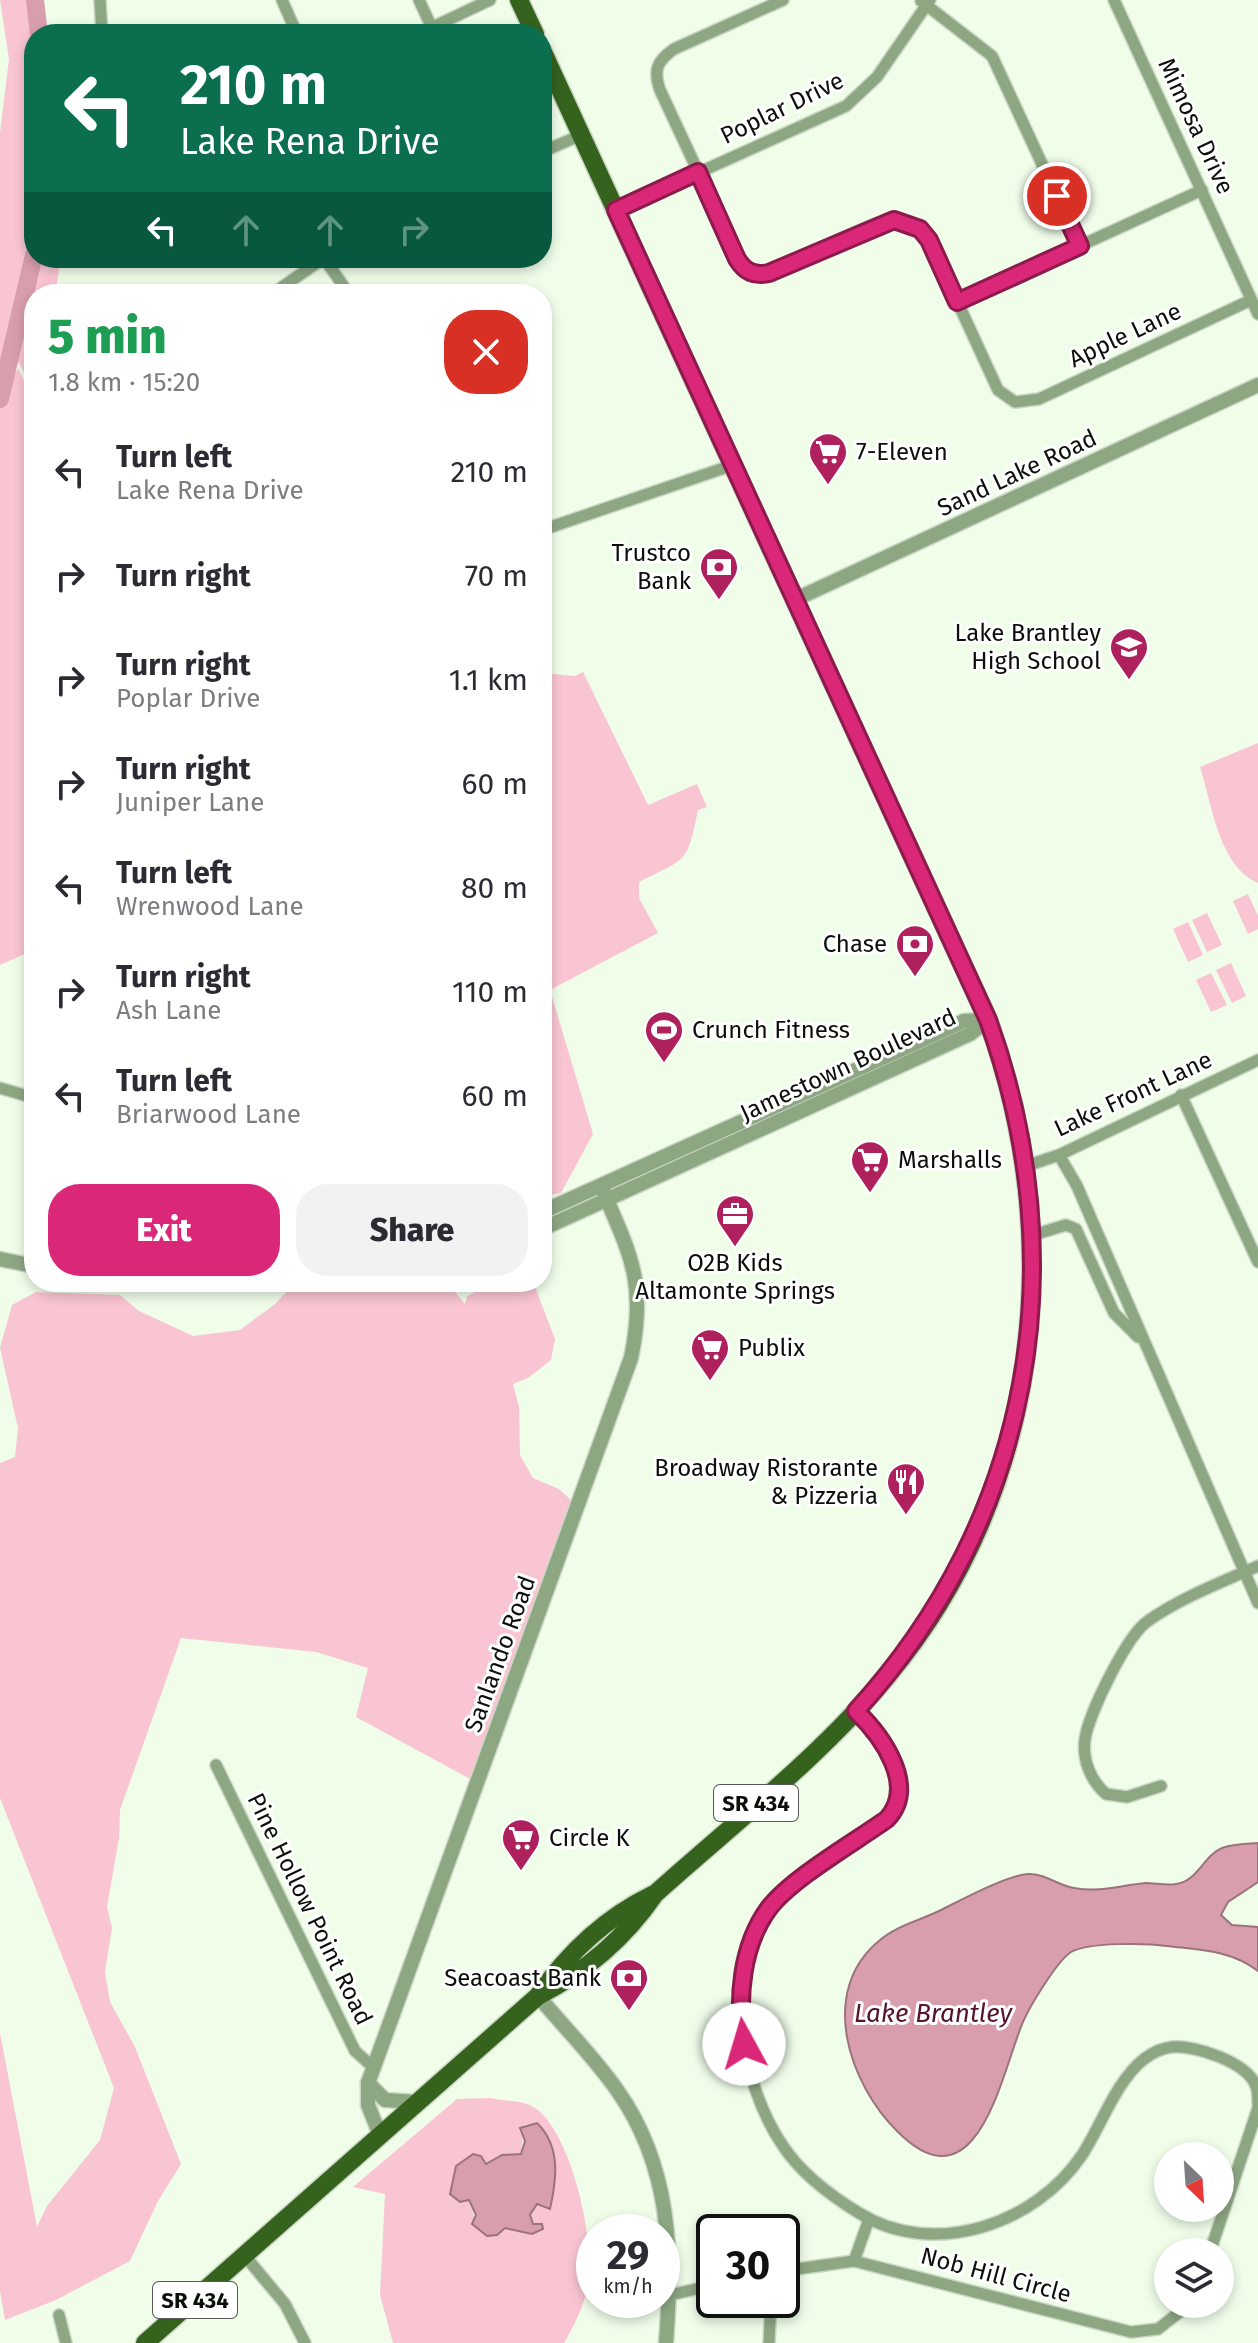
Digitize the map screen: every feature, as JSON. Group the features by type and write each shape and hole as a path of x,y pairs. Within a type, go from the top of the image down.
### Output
{"main road":[{"path":"519,0 530,24"},
{"name":"SR 434","path":"145,2343 538,1996 560,1964 611,1919 655,1894 856,1711 891,1672 927,1620 987,1505 1008,1444 1024,1374 1032,1315 1033,1235 1026,1166 1008,1076 988,1020 552,72"}],"street":[{"path":"100,0 101,24"},
{"path":"282,0 293,24"},
{"path":"419,0 430,24"},
{"path":"440,24 490,0"},
{"path":"783,0 674,49 660,59 656,67 660,90 737,259 749,272 769,273 885,222 908,222 929,240 957,302 1202,190"},
{"name":"Mimosa Drive","path":"1114,0 1258,314"},
{"path":"926,1 992,56 1080,246"},
{"name":"Poplar Drive","path":"616,210 846,106 862,95 926,1"},
{"path":"552,148 581,135"},
{"path":"286,284 310,268"},
{"name":"Apple Lane","path":"957,302 998,390 1015,402 1039,399 1251,300"},
{"name":"Sand Lake Road","path":"794,600 1258,385"},
{"path":"552,527 733,465"},
{"name":"Jamestown Boulevard","path":"552,1223 604,1193 964,1021 988,1020"},
{"name":"Lake Front Lane","path":"1026,1166 1059,1155 1258,1060"},
{"path":"0,1088 24,1095"},
{"path":"1181,1095 1258,1262"},
{"path":"1059,1155 1077,1186 1141,1340 1258,1603"},
{"name":"Jamestown Boulevard","path":"552,1209 604,1193"},
{"name":"Sanlando Road","path":"380,2135 368,2105 368,2083 373,2067 631,1358 640,1296 635,1267 604,1193"},
{"path":"1033,1235 1066,1225 1076,1229 1114,1313 1141,1340"},
{"path":"0,1259 24,1264"},
{"path":"1161,1786 1127,1797 1106,1794 1091,1776 1085,1755 1089,1725 1134,1633 1164,1611 1258,1566"},
{"path":"854,2261 869,2219 808,2175 783,2147 757,2089 739,2013 752,1939 769,1908 887,1819 901,1799 900,1785 879,1737 856,1711"},
{"name":"Pine Hollow Point Road","path":"216,1765 355,2051 373,2067"},
{"path":"538,1996 619,2092 645,2143 665,2214"},
{"name":"Nob Hill Circle","path":"869,2219 932,2236 961,2233 1014,2214 1038,2200 1064,2177 1142,2061 1170,2047 1184,2047 1242,2069 1255,2083 1258,2106 1215,2238"},
{"path":"368,2083 385,2100 417,2102"},
{"path":"245,2256 285,2304 300,2341"},
{"name":"Nob Hill Circle","path":"800,2268 854,2261 1129,2338 1158,2329 1172,2318"},
{"path":"59,2315 66,2343"},
{"path":"666,2343 668,2318"},
{"path":"769,2343 770,2318"}],"shaded area":[{"path":"0,0 37,0 42,24 24,24 24,268 59,268 57,284 24,284 24,372 19,363 14,365 0,393 0,133 9,59"},
{"path":"18,368 24,381 24,954 0,965 0,404"},
{"path":"583,672 648,805 697,784 707,807 698,810 691,841 682,857 639,882 639,898 658,933 552,989 552,674 575,676"},
{"path":"1258,743 1258,883 1245,875 1226,849 1213,816 1200,767"},
{"path":"1248,894 1258,916 1258,929 1248,934 1233,901"},
{"path":"1207,913 1222,945 1207,952 1192,920"},
{"path":"1188,922 1203,955 1188,962 1173,929"},
{"path":"1231,963 1246,996 1232,1003 1216,970"},
{"path":"1211,973 1227,1005 1211,1012 1196,980"},
{"path":"552,997 593,1134 561,1193 552,1194"},
{"path":"36,1292 120,1295 139,1311 193,1336 240,1330 286,1292 455,1292 465,1304 467,1296 476,1292 537,1292 555,1339 551,1360 528,1378 513,1384 519,1407 520,1455 533,1478 559,1489 573,1502 472,1780 356,1717 368,1668 316,1652 181,1638 120,1810 119,1838 107,1907 112,1928 105,1972 110,2002 135,2047 181,2164 158,2201 130,2261 56,2300 5,2320 0,2291 0,2033 37,2227 47,2206 100,2140 114,2088 0,1798 0,1463 15,1457 18,1428 0,1348 12,1305"},
{"path":"457,2099 515,2101 538,2110 561,2142 584,2214 576,2214 577,2318 564,2343 393,2343 380,2295 385,2194 353,2187","holes":["537,2123 552,2153 555,2180 551,2203 536,2204 530,2219 533,2224 538,2224 532,2234 505,2227 500,2230 475,2218 468,2200 450,2194 456,2166 468,2157 486,2164 503,2155 521,2154 524,2125"]}],"water":[{"name":"Lake Brantley","path":"1258,1843 1258,1882 1228,1902 1221,1915 1232,1925 1258,1927 1258,1971 1226,1955 1191,1949 1132,1944 1079,1949 1065,1957 1036,1998 1021,2027 994,2103 981,2128 966,2146 947,2156 925,2152 898,2132 881,2112 854,2064 845,2011 849,1985 861,1961 887,1935 1019,1875 1040,1875 1068,1887 1084,1889 1146,1883 1172,1885 1190,1878 1222,1848"},
{"path":"537,2123 550,2143 555,2165 550,2209 537,2204 530,2215 533,2224 542,2224 543,2229 532,2234 505,2228 497,2235 487,2236 472,2224 476,2215 469,2200 460,2202 450,2194 456,2166 473,2154 481,2156 486,2164 502,2155 521,2154 525,2141 520,2128"}],"waterway":[{"path":"35,0 38,24"},
{"path":"27,284 31,268"},
{"path":"0,399 24,297"}],"place":[{"name":"7-Eleven","path":"828,486"},
{"name":"Trustco Bank","path":"719,601"},
{"name":"Lake Brantley High School","path":"1129,681"},
{"name":"Chase","path":"915,978"},
{"name":"Crunch Fitness","path":"664,1064"},
{"name":"Marshalls","path":"870,1194"},
{"name":"O2B Kids Altamonte Springs","path":"735,1248"},
{"name":"Publix","path":"710,1382"},
{"name":"Broadway Ristorante & Pizzeria","path":"906,1516"},
{"name":"Circle K","path":"521,1872"},
{"name":"Seacoast Bank","path":"629,2012"}],"route":[{"path":"744,2044 739,2013 742,1981 752,1939 769,1908 790,1888 887,1819 901,1799 900,1785 879,1737 856,1711 891,1672 927,1620 970,1544 987,1505 1014,1423 1029,1343 1034,1256 1032,1225 1019,1127 1008,1076 988,1020 616,210 698,172 737,259 743,268 758,275 885,222 908,222 920,229 929,240 957,302 1080,246 1057,196"}]}
